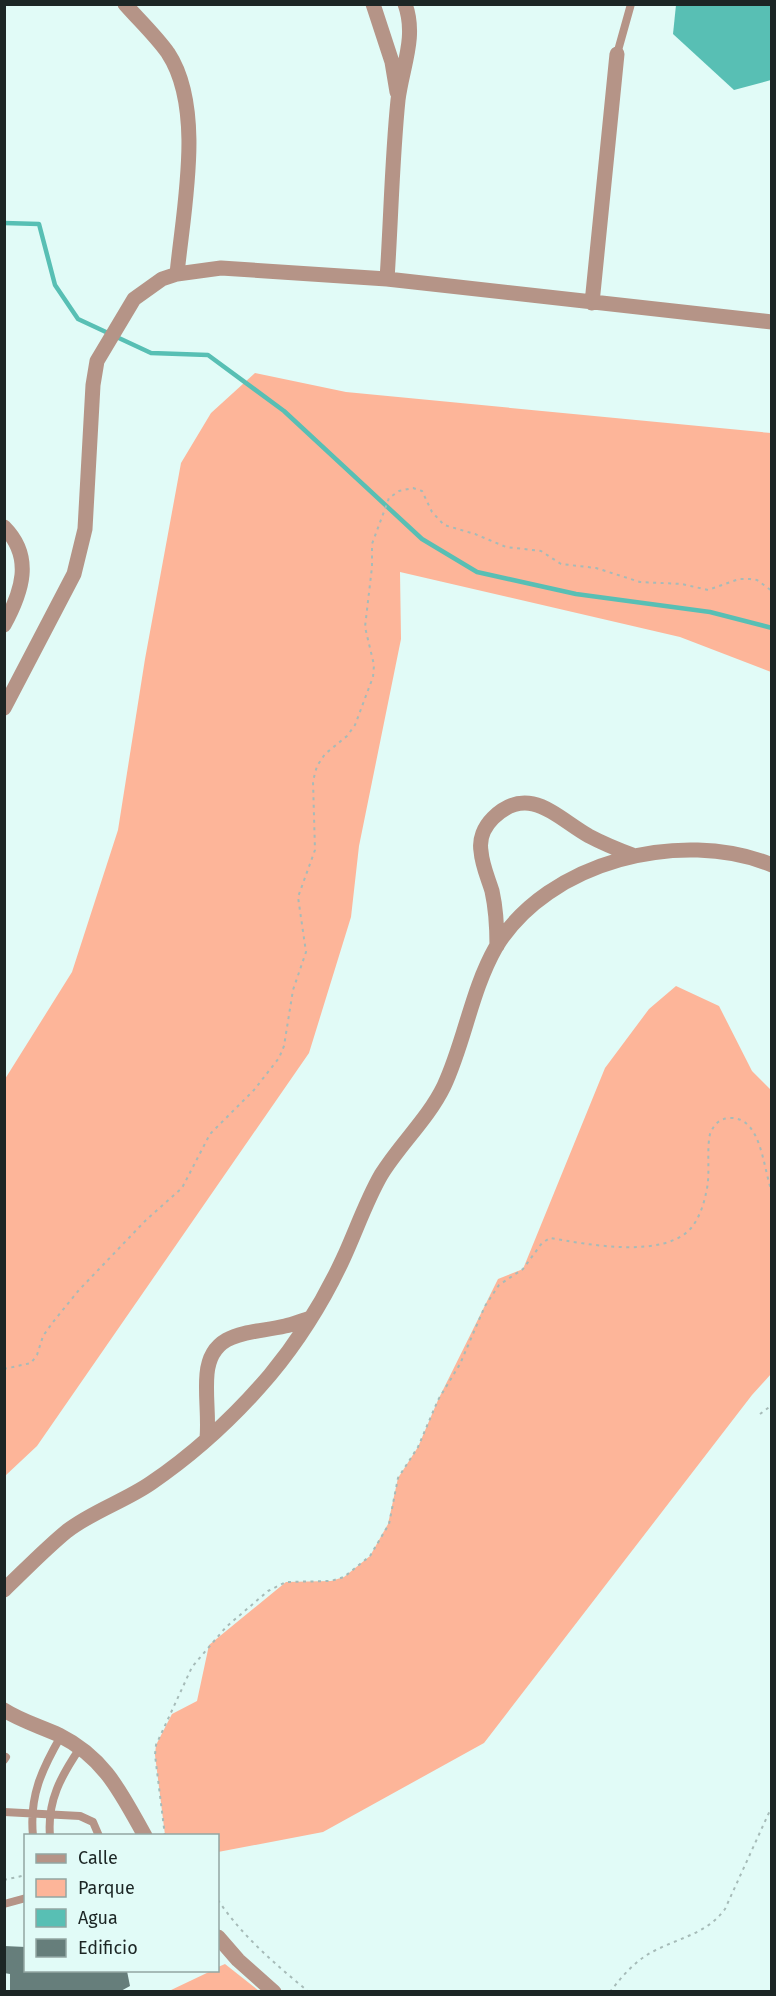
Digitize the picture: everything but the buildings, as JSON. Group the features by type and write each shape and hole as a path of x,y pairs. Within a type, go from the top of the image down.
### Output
{"street":[{"path":"125,4 168,53 188,111 189,137 177,274"},
{"path":"373,4 392,62 398,98"},
{"path":"387,279 398,98 407,63 410,31 405,4"},
{"path":"592,303 617,54"},
{"path":"4,708 69,584 81,552 86,529 94,379 103,351 121,318 147,288 177,274 221,268 387,279 771,322"},
{"path":"4,527 17,544 23,568 22,583 4,625"},
{"path":"497,946 495,908 480,843 483,831 490,820 506,807 517,804 543,807 556,813 588,836 635,856"},
{"path":"4,1590 68,1530 89,1516 150,1484 207,1438 231,1417 270,1374 311,1318 330,1287 382,1174 431,1109 443,1088 454,1064 475,994 497,946 512,924 532,906 589,870 635,856 682,849 705,849 740,854 771,865"},
{"path":"207,1438 207,1376 209,1360 216,1350 234,1335 285,1326 311,1318"},
{"path":"4,1710 61,1736 104,1767 115,1780 144,1834"},
{"path":"219,1938 238,1960 274,1992"}],"lane":[{"path":"617,54 631,4"},
{"path":"33,1834 31,1813 42,1769 61,1736"},
{"path":"50,1834 49,1813 54,1792 64,1771 80,1748"},
{"path":"4,1812 49,1813 88,1818 98,1834"},
{"path":"4,1904 24,1899"}],"path":[{"path":"4,1369 31,1363 37,1355 43,1336 79,1290 147,1220 182,1188 210,1134 268,1075 284,1047 293,990 306,951 298,897 315,850 313,781 317,766 325,754 347,736 355,725 373,677 374,665 364,627 372,567 372,544 389,498 399,491 413,488 422,491 432,512 444,525 475,534 506,547 542,551 561,564 596,568 640,582 682,584 708,590 740,579 750,579 757,580 771,591"},
{"path":"165,1834 155,1755 156,1744 192,1667 226,1627 268,1591 286,1582 331,1581 345,1577 370,1556 388,1524 398,1478 418,1448 438,1400 460,1364 485,1306 499,1285 523,1269 542,1243 550,1238 604,1246 641,1247 677,1237 692,1228 706,1192 710,1134 714,1125 725,1118 740,1118 747,1122 755,1133 771,1192"},
{"path":"760,1414 771,1406"},
{"path":"610,1992 630,1968 652,1952 716,1922 725,1909 771,1806"},
{"path":"4,1880 24,1875"},
{"path":"219,1902 230,1918 309,1992"}],"green space":[{"path":"255,373 346,392 771,433 771,672 680,637 400,572 401,639 359,846 351,917 309,1053 37,1446 5,1476 5,1079 72,972 118,830 145,659 181,463 211,413"},
{"path":"676,986 719,1006 752,1071 771,1090 771,1374 752,1395 484,1743 323,1832 219,1852 219,1834 165,1834 155,1755 156,1745 172,1714 197,1701 209,1645 286,1582 331,1581 344,1577 370,1556 388,1524 398,1478 418,1447 438,1400 498,1279 523,1269 605,1068 649,1009"},
{"path":"225,1964 259,1991 169,1991 209,1972 219,1972 219,1967"}],"water":[{"path":"676,5 771,5 771,80 734,90 673,34"}],"waterway":[{"path":"4,223 39,224 55,285 78,319 151,353 208,355 284,411 422,539 477,572 576,594 710,612 772,628"}]}
